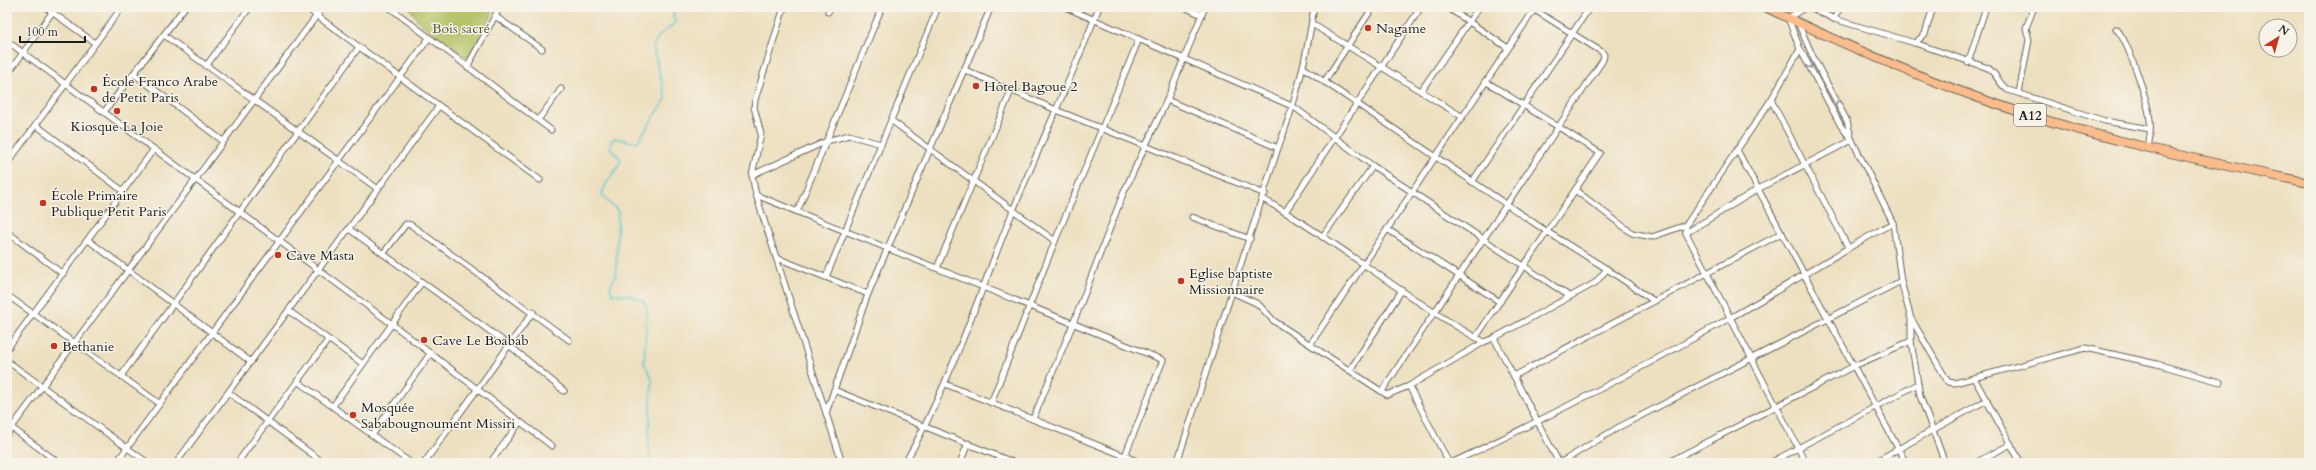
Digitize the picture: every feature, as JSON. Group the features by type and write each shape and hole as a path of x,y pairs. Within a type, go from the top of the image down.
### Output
{"main road":[{"name":"A12","path":"1765,7 1976,97 2101,136 2148,148 2309,183"}],"street":[{"path":"45,7 95,43"},
{"path":"7,75 56,7"},
{"path":"7,164 122,7"},
{"path":"104,112 185,7"},
{"path":"206,66 250,7"},
{"path":"305,7 540,180"},
{"path":"7,434 323,7"},
{"path":"389,7 551,130"},
{"path":"468,67 500,7"},
{"path":"784,7 755,100 754,107 761,134 752,175 756,195 842,463"},
{"path":"798,212 882,7"},
{"path":"826,277 938,7"},
{"path":"826,413 868,294 889,249 991,7"},
{"path":"1065,7 1294,107 1333,138 1373,166 1524,264 1569,296"},
{"path":"905,463 926,426 945,384 1013,211 1099,7"},
{"path":"1184,7 1202,15"},
{"path":"1033,419 1073,324 1123,194 1168,100 1206,7"},
{"path":"1177,463 1265,194 1278,148 1294,107 1304,68 1314,7"},
{"path":"1324,82 1373,7"},
{"path":"1285,212 1333,138 1382,68 1421,7"},
{"path":"1446,7 1508,48"},
{"path":"1421,91 1479,7"},
{"path":"1472,182 1590,7"},
{"path":"1806,7 1788,18 1800,48 1842,126 1852,140 1893,223 1901,281 1911,319 1911,341 1920,396 1945,463"},
{"path":"1810,7 1834,19 1915,43 1968,63 1988,68 1997,76 2004,88 2104,121 2150,129"},
{"path":"1834,19 1840,7"},
{"path":"1915,43 1925,34 1934,7"},
{"path":"1968,63 1986,7"},
{"path":"2019,93 2029,40 2026,28 2034,7"},
{"path":"1311,343 1461,116 1508,48 1533,8 1602,52 1604,55 1559,126 1382,391"},
{"path":"495,16 542,49"},
{"path":"1798,22 1814,59 1847,121 1852,140"},
{"path":"1312,24 1461,116"},
{"path":"2116,29 2127,47 2137,73 2150,118 2148,148"},
{"path":"164,35 378,189"},
{"path":"116,463 429,38"},
{"path":"991,403 1054,241 1139,39"},
{"path":"7,41 392,324 552,446"},
{"path":"121,376 359,47"},
{"path":"1800,48 1771,100 1686,225 1686,233 1750,360 1806,463"},
{"path":"1304,68 1472,182 1546,231 1608,269 1654,301"},
{"path":"965,70 1056,110 1265,194"},
{"path":"134,74 224,141"},
{"path":"1476,337 1600,153 1525,104 1485,81"},
{"path":"538,120 561,89"},
{"path":"937,268 972,181 1011,91"},
{"path":"1168,100 1278,148"},
{"path":"1771,100 1848,247"},
{"path":"176,463 439,106"},
{"path":"892,121 1054,241"},
{"path":"36,125 122,191"},
{"path":"752,175 827,141 849,135 881,144"},
{"path":"1686,233 1758,189 1852,140"},
{"path":"7,349 154,149"},
{"path":"1737,150 1906,463"},
{"path":"1322,237 1373,166"},
{"path":"1575,190 1632,233 1652,237 1686,225"},
{"path":"756,195 1163,360 1122,463"},
{"path":"1263,199 1484,342"},
{"path":"1192,217 1250,239"},
{"path":"1409,386 1450,463 1538,422 1729,319 1848,247 1893,223"},
{"path":"383,254 406,224 411,224 533,312 569,340"},
{"path":"349,229 509,345 564,391"},
{"path":"1387,229 1459,277 1500,302"},
{"path":"7,232 63,274"},
{"path":"1514,376 1782,233"},
{"path":"88,240 251,362"},
{"path":"777,258 868,294"},
{"path":"1232,292 1258,304 1274,321 1311,343 1387,395 1409,386 1484,342 1595,283 1608,269"},
{"path":"1494,338 1560,463 1619,427 1901,281"},
{"path":"333,406 422,282"},
{"path":"1350,370 1402,290"},
{"path":"7,295 159,403"},
{"path":"289,311 363,364"},
{"path":"424,463 533,312"},
{"path":"1911,319 1948,382 1955,383 2085,348 2157,364 2220,382"},
{"path":"237,463 328,340"},
{"path":"1667,463 1854,366 1911,341"},
{"path":"372,435 430,354"},
{"path":"7,360 148,463"},
{"path":"1974,378 2021,463"},
{"path":"297,381 410,463"},
{"path":"945,384 1142,463"},
{"path":"1770,463 1918,384"},
{"path":"834,390 1015,463"},
{"path":"229,393 324,463"},
{"path":"1873,463 1987,400"},
{"path":"492,462 520,422"},
{"path":"12,428 58,463"},
{"path":"960,463 968,443"},
{"path":"1975,463 2011,444"}],"green space":[{"name":"Bois sacré","path":"409,7 494,7 491,17 470,57 463,56 419,22"}],"waterway":[{"path":"653,463 648,448 652,378 644,363 647,309 644,302 631,295 613,294 610,288 616,274 618,211 602,196 605,185 617,169 621,159 611,149 611,142 614,138 632,142 638,141 666,99 653,47 659,36 675,23 672,7"}],"place":[{"name":"Nagame","path":"1368,28"},
{"name":"Hôtel Bagoue 2","path":"976,86"},
{"name":"École Franco Arabe de Petit Paris","path":"94,89"},
{"name":"Kiosque La Joie","path":"117,111"},
{"name":"École Primaire Publique Petit Paris","path":"43,203"},
{"name":"Cave Masta","path":"278,255"},
{"name":"Eglise baptiste Missionnaire","path":"1181,281"},
{"name":"Cave Le Boabab","path":"424,340"},
{"name":"Bethanie","path":"54,346"},
{"name":"Mosquée Sababougnoument Missiri","path":"353,415"}]}
